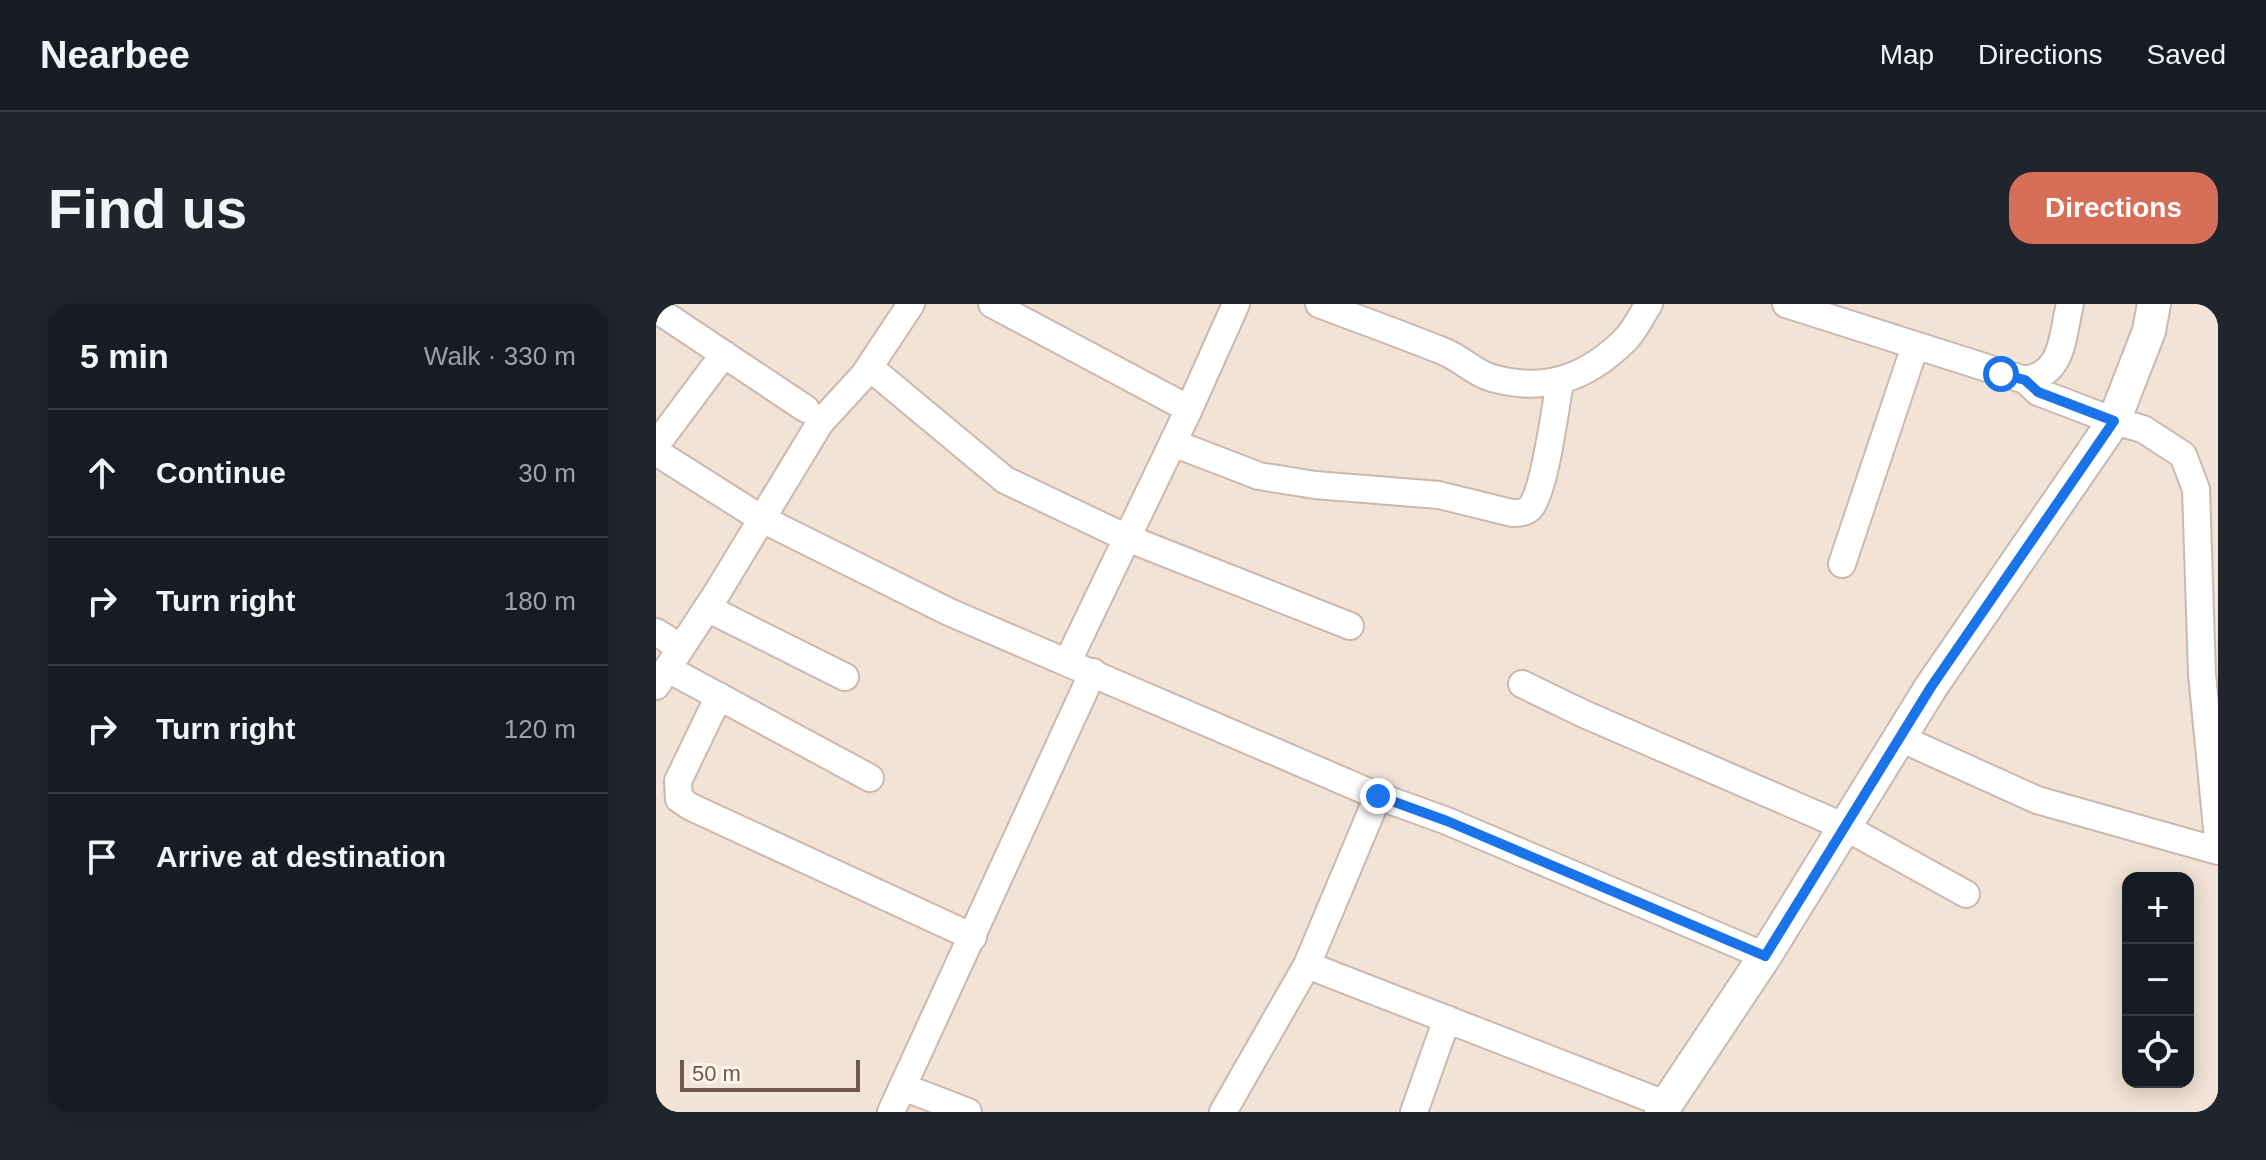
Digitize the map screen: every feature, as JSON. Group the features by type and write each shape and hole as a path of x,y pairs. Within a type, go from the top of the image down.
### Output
{"street":[{"path":"668,668 820,423 864,375 911,304"},
{"path":"992,304 1189,409"},
{"path":"1068,661 1236,304"},
{"path":"1319,304 1448,353 1475,372 1533,385 1560,382 1595,366 1627,338 1649,304"},
{"path":"1786,304 2025,380 2038,392 2143,429 2183,455 2207,518 2202,674 2218,838"},
{"path":"2025,380 2047,374 2054,366 2070,304"},
{"path":"1307,965 1663,1108 1765,956 1931,687 2114,421 2149,331 2154,304"},
{"path":"656,309 806,409"},
{"path":"1842,564 1915,346"},
{"path":"656,445 724,354"},
{"path":"880,376 1005,480 1127,538 1350,626"},
{"path":"1173,443 1259,476 1315,485 1439,495 1522,513 1530,508 1540,488 1560,382"},
{"path":"656,452 762,519 949,612 1378,796 1447,821 1765,956"},
{"path":"707,608 845,677"},
{"path":"656,632 668,668 870,778"},
{"path":"891,1112 1093,672"},
{"path":"1522,684 1845,827 1966,894"},
{"path":"719,696 678,781 679,799 973,937"},
{"path":"1900,738 2037,800 2218,851"},
{"path":"1223,1112 1307,965 1378,796"},
{"path":"1414,1112 1447,1019"},
{"path":"903,1087 968,1112"}],"shaded area":[{"path":"656,304 2218,304 2218,1112 656,1112"}],"route":[{"path":"1378,796 1447,821 1765,956 1931,687 2114,421 2038,392 2025,380 2001,374"}]}
